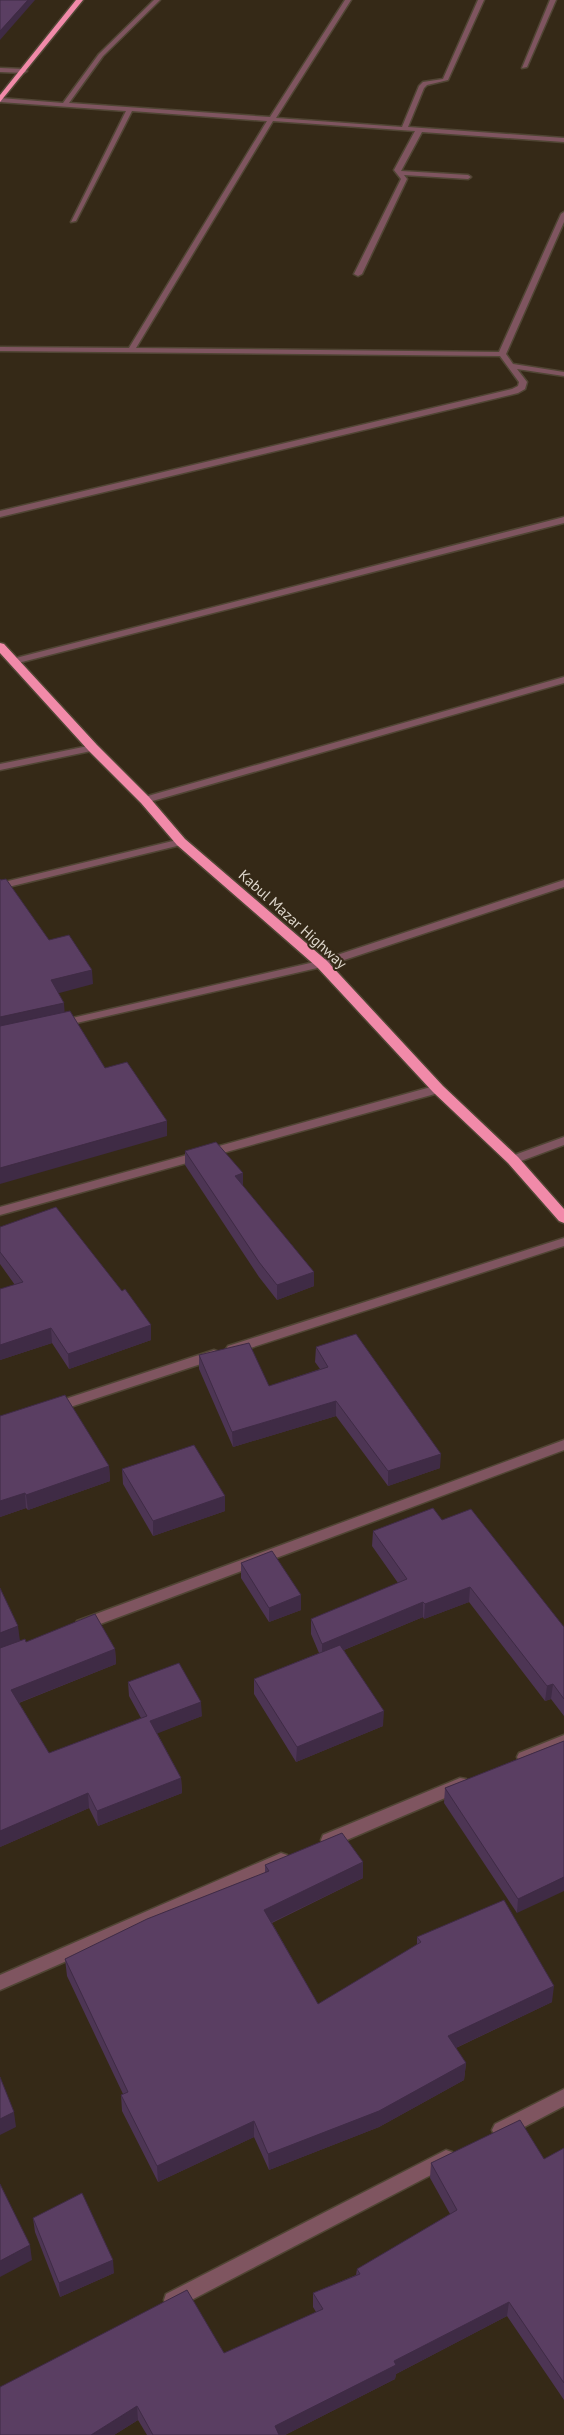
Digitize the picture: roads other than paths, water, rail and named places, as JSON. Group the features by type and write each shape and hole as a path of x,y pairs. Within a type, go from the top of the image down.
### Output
{"highway":[{"path":"0,100 80,0"},
{"name":"Kabul Mazar Highway","path":"0,646 93,748 145,800 181,842 322,964 438,1088 513,1160 564,1218"}],"street":[{"path":"64,105 102,55 157,0"},
{"path":"132,349 271,120 348,0"},
{"path":"404,129 421,87 425,84 445,80 481,0"},
{"path":"524,67 553,0"},
{"path":"0,70 24,71"},
{"path":"0,100 564,140"},
{"path":"72,221 130,110"},
{"path":"358,274 404,179 397,170 420,129"},
{"path":"400,173 468,177"},
{"path":"502,354 564,214"},
{"path":"0,349 502,354"},
{"path":"0,514 515,391 522,387 523,382 502,354"},
{"path":"511,366 564,374"},
{"path":"15,661 564,520"},
{"path":"145,800 564,680"},
{"path":"0,767 93,748"},
{"path":"0,886 181,842"},
{"path":"47,1026 322,964 564,883"},
{"path":"0,1211 438,1088"},
{"path":"513,1160 564,1141"},
{"path":"38,1412 564,1242"},
{"path":"69,1630 564,1446"},
{"path":"509,1764 564,1741"},
{"path":"318,1845 473,1779"},
{"path":"0,1983 299,1852"},
{"path":"485,2138 564,2097"},
{"path":"159,2308 458,2152"}]}
